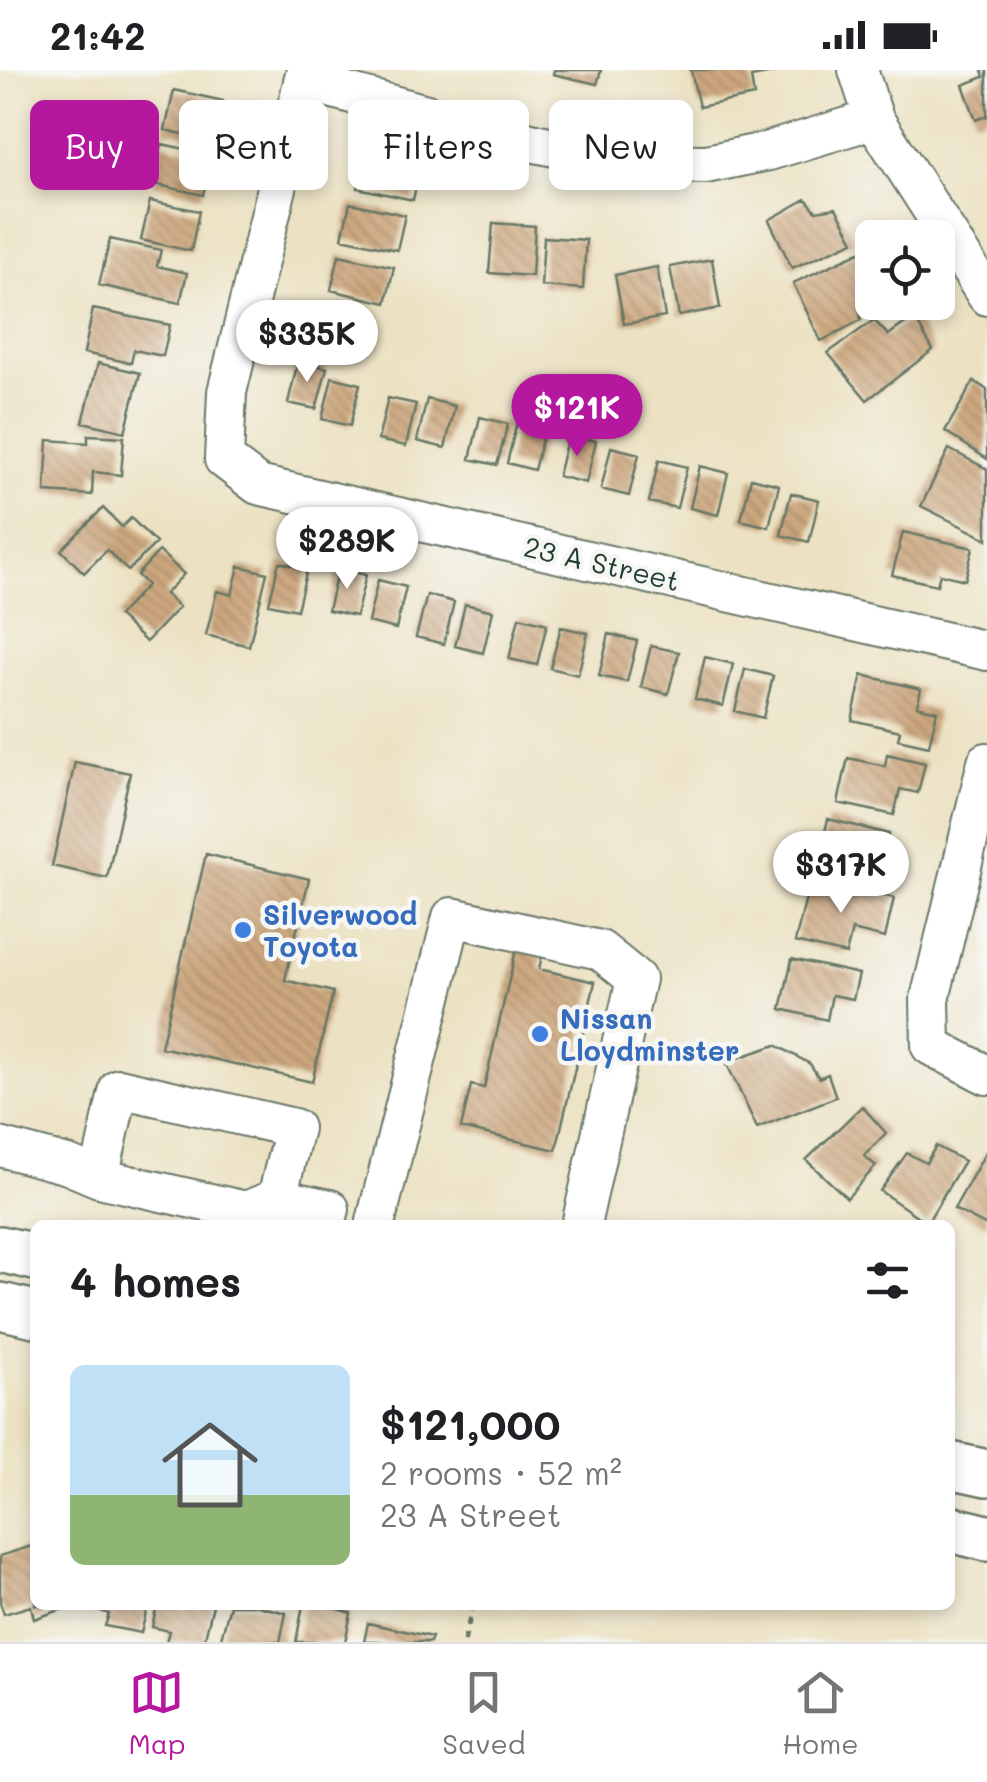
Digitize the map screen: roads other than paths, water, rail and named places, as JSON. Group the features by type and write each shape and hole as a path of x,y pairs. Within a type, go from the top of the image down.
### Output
{"main road":[{"path":"0,1249 30,1256"},
{"path":"0,1306 30,1313"},
{"path":"955,1466 987,1473"},
{"path":"955,1530 987,1538"}],"street":[{"path":"858,70 874,119 987,296"},
{"path":"304,76 534,144 632,163 706,164 770,151 874,119"},
{"name":"23 A Street","path":"304,76 227,392 224,460 258,485 987,651"},
{"path":"987,762 930,1000 932,1046 987,1075"},
{"path":"380,1220 452,917 600,950 636,979 581,1220"},
{"path":"99,1178 119,1088 294,1128 277,1198"},
{"path":"0,1147 68,1164 99,1178 246,1211 277,1198 328,1217 354,1220"}],"place":[{"name":"Silverwood Toyota","path":"243,930"},
{"name":"Nissan Lloydminster","path":"540,1034"}]}
